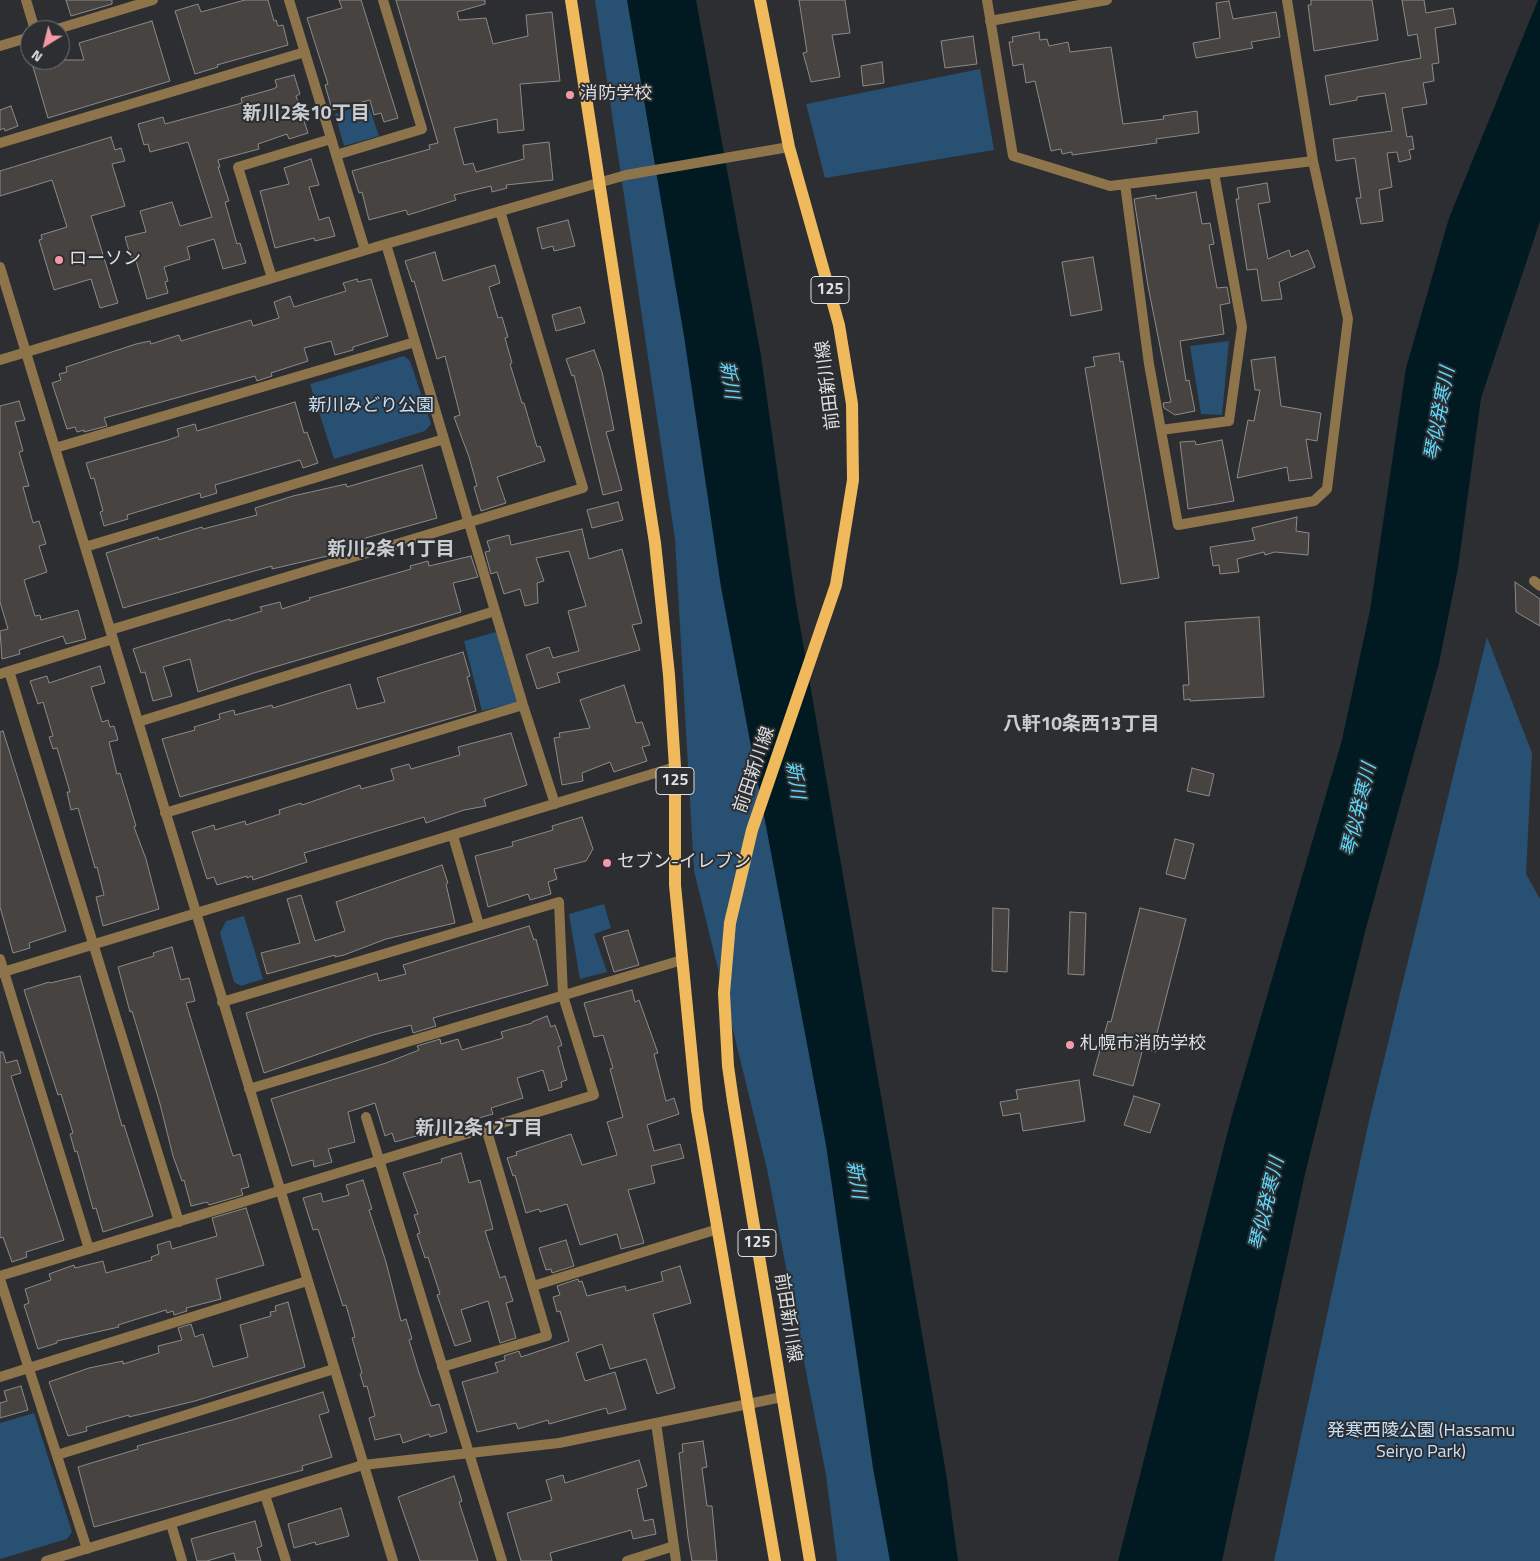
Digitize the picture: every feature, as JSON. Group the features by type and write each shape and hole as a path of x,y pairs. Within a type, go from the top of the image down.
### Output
{"main road":[{"name":"125","path":"571,0 656,543 675,767 675,885 698,1110 775,1561"},
{"name":"前田新川線","path":"760,0 789,147 839,325 852,404 853,480 836,585 752,830 730,923 724,993 728,1066 810,1561"}],"street":[{"path":"26,0 32,20"},
{"path":"70,25 153,0"},
{"path":"289,0 364,250"},
{"path":"336,156 422,129 383,0"},
{"path":"987,0 1013,156 1110,186 1313,161"},
{"path":"990,21 1107,0"},
{"path":"1124,184 1149,364 1178,524 1314,501 1327,488 1348,319 1313,161 1287,0"},
{"path":"0,46 20,40"},
{"path":"0,143 305,52"},
{"path":"272,278 238,167 331,139"},
{"path":"0,360 364,250 626,174 789,147"},
{"path":"1161,430 1229,422 1242,327 1214,173"},
{"path":"179,1222 95,945 5,672 111,634 583,488 500,211"},
{"path":"386,244 523,705 555,804"},
{"path":"0,267 392,1561"},
{"path":"55,448 415,342"},
{"path":"85,547 444,439"},
{"path":"138,722 495,612"},
{"path":"165,813 523,705"},
{"path":"2,973 675,767"},
{"path":"453,836 479,925"},
{"path":"82,1554 57,1455 0,1277 594,1095 563,996 558,902 222,1002"},
{"path":"0,959 2,973 89,1249"},
{"path":"249,1089 682,960"},
{"path":"366,1116 502,1561"},
{"path":"442,1367 547,1336 486,1128"},
{"path":"533,1286 718,1229"},
{"path":"0,1377 308,1282"},
{"path":"57,1455 334,1369"},
{"path":"46,1561 82,1554 170,1524 363,1466 559,1444 782,1397"},
{"path":"656,1423 676,1561"},
{"path":"265,1495 286,1561"},
{"path":"170,1524 182,1561"},
{"path":"627,1561 674,1546"}],"green space":[{"path":"595,0 657,0 842,1166 890,1561 837,1561 826,1475 767,1169 694,871 675,539"},
{"path":"980,69 994,150 825,178 806,104"},
{"path":"368,104 379,136 344,146 335,114"},
{"path":"1229,341 1222,415 1201,414 1190,346"},
{"name":"新川みどり公園","path":"404,356 410,361 431,424 425,431 334,459 310,384"},
{"path":"496,632 517,702 482,711 464,641"},
{"name":"発寒西陵公園 (Hassamu Seiryo Park)","path":"1487,637 1532,753 1526,874 1540,899 1540,1561 1274,1561 1368,1125"},
{"path":"604,904 611,928 594,934 607,972 580,979 569,914"},
{"path":"244,916 263,979 241,986 234,982 220,933 226,921"},
{"path":"34,1413 72,1532 67,1539 0,1559 0,1423"}],"water":[{"name":"新川","path":"627,0 696,0 761,356 795,597 946,1473 958,1561 890,1561 873,1468 826,1145 721,587 684,336"},
{"name":"琴似発寒川","path":"1538,0 1540,0 1540,221 1481,398 1458,568 1439,663 1366,928 1305,1174 1222,1561 1118,1561 1231,1119 1342,740 1370,610 1406,368 1449,218"}],"building":[{"path":"66,0 112,0 112,4 71,16"},
{"path":"245,0 268,0 274,21 276,20 278,26 283,25 288,45 217,65 218,67 195,74 175,11 198,4 201,12"},
{"path":"339,0 361,0 398,118 384,122 381,113 374,115 370,100 332,110 325,85 328,84 307,18 342,8"},
{"path":"396,0 485,0 485,4 457,12 459,20 486,18 493,44 528,36 526,15 552,12 560,81 520,84 524,130 498,133 497,119 454,128 464,165 473,163 476,172 524,159 523,145 549,142 553,180 506,185 507,188 492,192 491,186 454,195 456,200 408,215 406,210 369,220 362,192 359,193 352,171 430,149 429,145 438,143"},
{"path":"799,0 845,0 850,33 832,35 840,77 811,82 803,53 807,52"},
{"path":"1311,0 1372,0 1378,40 1314,51 1308,5 1311,5"},
{"path":"1402,0 1424,0 1426,13 1453,8 1456,24 1435,28 1439,63 1432,64 1434,81 1423,83 1427,104 1402,108 1407,137 1412,136 1414,149 1409,150 1411,159 1399,162 1397,152 1387,153 1392,187 1379,190 1383,221 1361,224 1356,198 1361,198 1355,158 1336,161 1333,139 1392,131 1385,93 1357,97 1357,100 1330,105 1325,76 1421,58 1417,34 1408,36"},
{"path":"1229,1 1233,19 1276,12 1280,37 1251,42 1253,48 1196,58 1193,43 1220,38 1216,3"},
{"path":"152,21 170,81 48,118 34,70 70,70 70,60 84,60 79,43"},
{"path":"1039,32 1040,40 1047,39 1049,46 1068,42 1070,52 1111,47 1123,124 1164,119 1163,116 1197,111 1199,133 1156,139 1157,143 1072,155 1072,152 1062,154 1061,149 1051,151 1035,81 1026,83 1023,64 1013,66 1009,42 1013,42 1012,37"},
{"path":"973,36 977,64 945,68 941,41"},
{"path":"882,62 884,83 863,86 861,66"},
{"path":"294,75 300,94 296,96 308,133 289,139 287,134 258,144 259,149 218,160 220,167 218,167 229,201 225,202 237,244 240,243 246,263 223,269 214,239 187,247 190,259 164,267 168,281 165,282 168,293 147,299 135,257 131,258 125,237 146,232 140,211 172,202 180,226 212,217 188,142 150,152 148,144 144,145 138,124 163,117 165,124 242,103 241,98 273,89 277,87 275,80"},
{"path":"11,106 18,126 5,131 4,128 0,130 0,110"},
{"path":"111,137 115,150 121,148 125,161 112,164 125,206 91,216 118,303 100,308 91,279 54,290 39,240 42,239 41,235 67,227 52,180 0,196 0,171"},
{"path":"311,159 319,185 309,187 319,220 329,217 335,236 315,241 314,238 275,248 260,191 289,184 284,168"},
{"path":"1267,183 1270,202 1258,204 1268,259 1289,250 1291,257 1308,250 1315,267 1279,282 1282,299 1262,301 1257,269 1247,270 1236,199 1239,199 1237,188"},
{"path":"1196,192 1202,224 1210,223 1214,244 1209,245 1217,288 1227,287 1230,303 1220,305 1224,334 1180,341 1186,381 1189,380 1195,411 1175,415 1164,408 1163,403 1171,402 1148,286 1134,199 1156,195 1156,199"},
{"path":"568,220 575,246 554,251 553,246 542,249 537,228"},
{"path":"435,252 443,281 495,265 500,283 489,287 498,318 502,317 508,337 505,338 512,363 510,364 522,403 524,403 537,447 540,446 545,461 497,477 506,503 481,511 474,487 477,486 469,457 454,417 460,415 445,356 437,359 414,281 412,282 405,261"},
{"path":"1093,257 1102,310 1071,316 1062,262"},
{"path":"357,279 358,282 371,279 388,336 335,355 331,341 304,348 308,361 271,373 272,376 257,381 255,376 104,418 107,426 84,432 84,430 77,432 75,427 67,429 52,383 61,380 59,374 67,372 66,367 136,344 150,341 151,344 179,335 181,341 251,320 253,326 279,318 274,302 290,296 294,307 346,291 343,283"},
{"path":"580,307 585,323 556,331 552,315"},
{"path":"594,350 602,372 614,430 606,432 622,490 603,495 574,375 572,376 566,359"},
{"path":"1119,353 1120,362 1123,361 1159,578 1121,584 1085,368 1095,366 1093,357"},
{"path":"1275,357 1281,406 1321,413 1317,441 1306,439 1312,478 1289,481 1287,467 1237,478 1248,420 1254,421 1260,390 1255,390 1251,360"},
{"path":"19,401 25,420 15,422 23,451 19,452 29,486 23,487 33,523 39,521 46,544 39,546 47,572 24,580 35,616 40,615 41,620 78,610 86,639 66,644 63,636 19,650 20,654 2,659 0,631 8,629 0,602 0,406"},
{"path":"295,402 304,433 307,432 318,463 303,468 300,460 215,485 217,493 201,498 200,493 127,515 128,519 104,526 100,512 103,511 94,478 91,479 86,463 179,436 177,429 195,424 197,431"},
{"path":"1222,440 1234,501 1188,509 1180,442 1195,441 1196,445"},
{"path":"422,465 437,518 362,539 364,543 336,551 336,554 272,569 272,566 123,608 106,553 158,537 159,540 202,527 203,529 257,515 255,508 293,496 346,484 347,487"},
{"path":"618,502 623,520 592,528 587,510"},
{"path":"1297,517 1296,531 1309,533 1308,555 1275,552 1265,555 1264,552 1237,559 1239,572 1220,574 1219,565 1213,566 1210,547 1255,540 1252,528"},
{"path":"582,529 589,559 622,549 642,623 632,625 640,650 557,673 560,682 537,689 526,655 549,647 553,658 579,651 568,611 586,606 569,551 536,558 544,581 537,583 538,603 525,606 520,589 504,594 497,572 491,574 485,552 490,551 487,541 509,535 511,545"},
{"path":"471,556 478,577 453,583 461,612 254,673 198,692 190,659 163,667 172,696 153,701 145,672 141,673 133,649 262,611 260,607 280,602 282,609 310,600 309,598 411,569 410,566 428,561 429,566"},
{"path":"1515,582 1540,599 1540,626 1516,612"},
{"path":"1259,617 1264,697 1184,700 1183,685 1189,685 1185,622"},
{"path":"463,652 470,676 467,677 476,711 180,797 162,739 195,730 194,727 220,719 219,714 234,710 235,715 272,705 273,708 350,684 357,709 385,702 377,678"},
{"path":"100,666 105,683 91,687 102,722 108,720 110,727 114,726 118,740 109,742 117,774 120,773 136,826 134,827 146,859 159,909 103,926 96,897 104,895 97,867 95,868 78,808 71,810 67,792 70,792 57,748 53,749 49,737 53,736 43,702 38,704 30,681 47,676 49,683"},
{"path":"624,685 636,723 642,722 650,745 642,747 647,761 614,772 610,762 582,773 583,781 562,785 554,738 560,737 559,733 590,728 580,700"},
{"path":"3,731 66,931 29,943 30,948 13,953 0,907 0,732"},
{"path":"511,733 527,785 484,799 486,806 464,810 426,823 424,817 304,853 307,862 253,880 252,876 247,878 247,876 217,885 214,877 207,879 192,832 214,825 215,830 245,821 246,825 280,814 279,810 301,803 302,805 360,785 361,789 394,780 391,769 409,764 411,769 460,755 458,747"},
{"path":"1192,768 1214,774 1209,796 1187,791"},
{"path":"582,817 593,849 586,861 554,869 557,879 548,882 551,894 530,900 528,894 488,907 475,856 513,846 512,842 553,830 552,826"},
{"path":"1175,839 1194,844 1185,879 1166,874"},
{"path":"442,865 448,883 446,884 455,923 386,939 344,955 335,957 335,955 267,974 261,953 300,943 287,899 301,895 315,941 345,931 336,902"},
{"path":"993,908 1009,909 1007,972 992,971"},
{"path":"1140,908 1186,919 1156,1037 1160,1038 1156,1052 1143,1048 1133,1086 1093,1075 1108,1021 1111,1022"},
{"path":"1070,912 1086,913 1084,975 1068,974"},
{"path":"529,926 534,940 536,939 548,985 433,1018 436,1026 413,1033 411,1025 373,1035 264,1073 246,1013 377,973 379,981 406,974 403,965"},
{"path":"628,930 639,965 614,972 603,937"},
{"path":"172,947 181,980 189,978 195,1001 186,1003 233,1156 240,1154 249,1187 241,1189 243,1195 209,1205 207,1202 191,1206 184,1180 182,1181 173,1156 160,1104 132,1011 130,1012 118,967 154,956 153,953"},
{"path":"80,976 122,1126 124,1125 153,1216 103,1232 96,1208 93,1209 77,1151 75,1152 70,1134 73,1133 61,1094 58,1095 24,990 49,982"},
{"path":"632,990 635,1002 639,1000 658,1053 654,1054 666,1101 674,1098 679,1114 647,1125 654,1151 680,1144 684,1158 651,1166 655,1183 628,1190 644,1243 621,1249 617,1234 580,1245 567,1204 540,1212 539,1209 526,1213 515,1175 513,1176 507,1158 517,1155 516,1152 571,1134 582,1165 617,1155 607,1122 623,1117 610,1069 613,1068 603,1035 594,1037 584,1003"},
{"path":"547,1016 551,1027 555,1025 562,1045 558,1047 567,1080 561,1082 562,1087 549,1091 543,1070 517,1078 523,1098 491,1108 493,1114 395,1142 392,1133 385,1136 375,1103 348,1112 355,1142 328,1149 332,1162 314,1167 313,1160 292,1166 271,1099 386,1063 419,1050 417,1046 440,1039 441,1044 458,1039 462,1050 503,1038 501,1032 532,1023"},
{"path":"0,1052 3,1052 6,1063 17,1060 21,1073 11,1076 64,1240 26,1252 27,1257 12,1262 3,1237 0,1238"},
{"path":"1079,1080 1085,1121 1023,1131 1020,1113 1003,1116 1000,1102 1018,1099 1016,1090"},
{"path":"1134,1096 1160,1104 1150,1133 1124,1125"},
{"path":"461,1153 469,1183 480,1180 493,1229 485,1231 500,1278 505,1276 513,1301 506,1303 516,1338 500,1343 488,1301 461,1310 471,1341 455,1346 437,1295 440,1294 428,1257 425,1258 417,1234 420,1233 414,1215 418,1214 403,1173 442,1162 441,1159"},
{"path":"363,1180 372,1209 369,1210 386,1262 401,1321 406,1319 412,1339 409,1340 419,1373 431,1406 439,1404 447,1432 430,1437 429,1434 403,1443 400,1434 375,1440 369,1418 375,1416 367,1386 364,1387 360,1374 362,1373 352,1338 355,1337 346,1305 343,1306 318,1229 313,1230 303,1198 321,1193 323,1202 349,1195 346,1185"},
{"path":"246,1208 264,1265 216,1279 221,1299 186,1308 187,1311 174,1315 173,1311 167,1313 166,1310 118,1325 119,1327 57,1341 57,1343 38,1349 24,1305 29,1303 25,1289 51,1280 49,1274 74,1265 75,1268 103,1261 106,1273 152,1260 151,1257 159,1254 157,1245 170,1241 172,1249 217,1236 212,1218"},
{"path":"566,1240 574,1266 552,1273 551,1269 546,1270 539,1248"},
{"path":"680,1266 691,1303 653,1314 675,1388 657,1394 646,1359 610,1369 602,1344 576,1353 585,1381 615,1372 626,1409 608,1414 606,1408 549,1424 548,1420 518,1429 516,1423 477,1432 462,1382 498,1372 495,1363 505,1360 504,1356 519,1351 521,1357 569,1341 560,1311 557,1312 553,1297 560,1295 557,1286 578,1279 579,1282 582,1281 587,1296 625,1286 626,1291 663,1281 661,1272"},
{"path":"288,1302 305,1367 195,1401 129,1417 129,1415 86,1427 87,1431 68,1436 49,1382 89,1368 123,1361 123,1364 159,1353 158,1346 182,1340 178,1328 191,1324 195,1337 203,1334 213,1367 248,1357 240,1325 271,1316 270,1312 276,1311 275,1306"},
{"path":"21,1386 28,1410 0,1418 0,1403 7,1401 4,1391"},
{"path":"323,1392 329,1412 319,1415 332,1457 302,1466 303,1470 94,1527 78,1467 138,1449 137,1446 232,1420"},
{"path":"703,1441 707,1467 702,1468 707,1506 712,1506 717,1561 692,1561 688,1537 679,1453 683,1452 682,1444"},
{"path":"639,1460 647,1486 637,1489 644,1521 653,1519 656,1534 633,1539 631,1530 550,1553 552,1561 521,1561 507,1513 552,1500 546,1480 563,1475 565,1483"},
{"path":"454,1476 462,1501 459,1502 478,1561 420,1561 398,1497"},
{"path":"341,1508 349,1536 316,1545 315,1542 294,1548 288,1524"},
{"path":"255,1521 262,1546 257,1548 261,1561 236,1561 234,1553 207,1561 197,1561 191,1539"}],"place":[{"name":"消防学校","path":"570,95"},
{"name":"ローソン","path":"59,260"},
{"name":"セブン-イレブン","path":"607,863"},
{"name":"札幌市消防学校","path":"1070,1045"}],"district":[{"name":"新川2条10丁目","path":"306,114"},
{"name":"新川2条11丁目","path":"391,550"},
{"name":"八軒10条西13丁目","path":"1081,725"},
{"name":"新川2条12丁目","path":"479,1129"}]}
